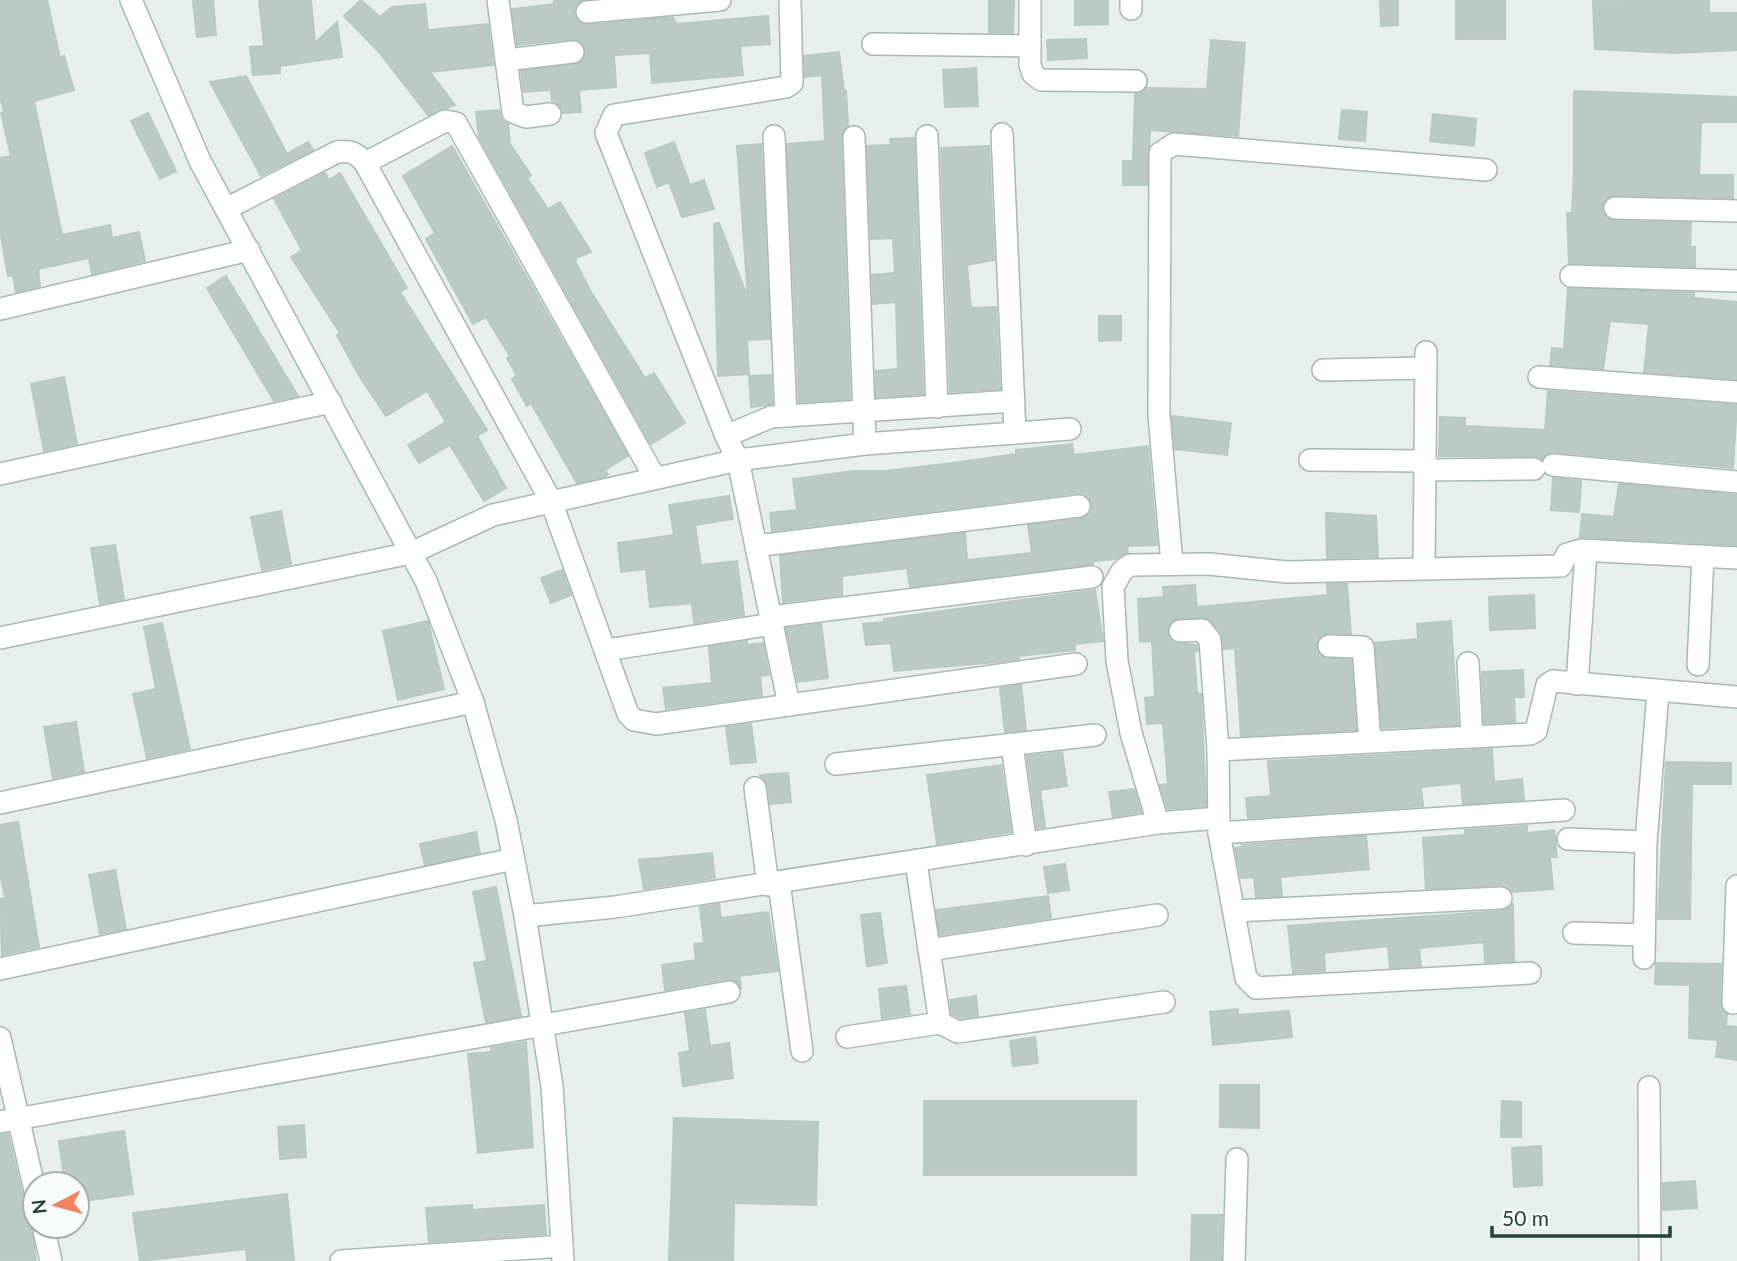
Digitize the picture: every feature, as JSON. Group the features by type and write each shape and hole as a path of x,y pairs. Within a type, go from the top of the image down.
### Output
{"street":[{"path":"131,0 200,161 426,581 473,702 525,916 552,1086 563,1253 341,1261"},
{"path":"498,0 513,112 526,117 550,114"},
{"path":"587,12 720,0"},
{"path":"789,705 738,460 726,436 606,133 614,115 786,87 792,83 790,0"},
{"path":"1030,0 1033,74 1041,80 1136,80"},
{"path":"873,44 1030,46"},
{"path":"506,60 573,52"},
{"path":"365,163 445,121 456,123 656,478"},
{"path":"1002,134 1015,433"},
{"path":"774,136 786,416"},
{"path":"855,136 865,444"},
{"path":"927,136 937,407"},
{"path":"1172,564 1159,415 1160,153 1174,144 1486,170"},
{"path":"226,209 337,152 347,150 358,154 551,501 628,715 634,720 656,724 1076,664"},
{"path":"1615,208 1737,211"},
{"path":"0,309 249,250"},
{"path":"1571,276 1737,281"},
{"path":"1323,370 1426,360 1424,569"},
{"path":"1539,377 1737,392"},
{"path":"726,436 757,421 786,416 1014,401"},
{"path":"0,474 331,402"},
{"path":"0,638 411,553 469,524 551,501 738,460 865,444 1070,429"},
{"path":"1310,460 1544,467 1737,482"},
{"path":"756,546 1079,506"},
{"path":"1158,823 1131,733 1117,661 1112,597 1116,579 1130,565 1172,564 1287,572 1561,566 1572,550 1737,558"},
{"path":"1577,684 1586,551"},
{"path":"1698,665 1703,556"},
{"path":"606,650 772,621 1092,577"},
{"path":"1180,631 1202,630 1210,640 1218,750 1219,825 1246,978 1256,988 1530,973"},
{"path":"1329,646 1363,647 1370,742"},
{"path":"1468,663 1472,737"},
{"path":"1218,750 1472,737 1536,731 1547,685 1553,681 1737,697"},
{"path":"1644,958 1646,842 1658,692"},
{"path":"0,803 473,702"},
{"path":"836,764 1095,735"},
{"path":"1012,745 1026,845"},
{"path":"755,788 802,1051"},
{"path":"525,916 615,907 774,884 1158,823 1219,825 1564,810"},
{"path":"1568,839 1646,842"},
{"path":"0,970 513,859"},
{"path":"916,862 940,1023"},
{"path":"1733,1003 1737,886"},
{"path":"1234,911 1501,898"},
{"path":"929,950 1157,915"},
{"path":"1574,933 1644,935"},
{"path":"9,1120 729,992"},
{"path":"847,1037 940,1023 958,1032 1164,1002"},
{"path":"0,1038 9,1120 27,1170"},
{"path":"1649,1087 1650,1261"},
{"path":"1234,1261 1237,1159"},
{"path":"46,1240 51,1261"}],"building":[{"path":"0,0 47,0 60,58 64,56 74,90 34,101 62,235 110,225 112,238 139,232 145,261 92,274 89,258 38,269 40,286 16,292 13,275 8,276 0,230 0,158 11,156 1,113 4,112 0,96"},
{"path":"193,0 213,0 216,35 197,37"},
{"path":"259,0 311,0 315,43 337,22 342,57 280,66 280,73 253,75 250,47 264,46"},
{"path":"361,0 380,17 392,7 425,4 428,30 488,24 493,65 430,72 455,105 428,115 379,52 344,16"},
{"path":"554,0 583,0 575,6 574,14 577,20 587,25 673,17 676,24 768,16 770,44 740,46 743,75 652,83 650,53 614,55 616,87 579,90 581,112 563,113 560,106 552,101 551,90 524,92 521,71 580,63 585,57 584,45 571,39 517,45 512,9 554,4"},
{"path":"989,0 1014,0 1013,33 989,32"},
{"path":"1075,0 1108,0 1108,24 1075,25"},
{"path":"1380,0 1398,0 1398,25 1381,26"},
{"path":"1456,0 1505,0 1505,39 1456,39"},
{"path":"1709,0 1709,13 1737,13 1737,50 1673,53 1595,49 1593,1"},
{"path":"1086,39 1087,58 1048,60 1047,40"},
{"path":"1211,40 1245,43 1238,136 1150,130 1147,185 1123,185 1123,161 1133,161 1135,94 1147,88 1207,89"},
{"path":"839,52 846,91 848,125 841,137 850,399 799,402 787,144 825,141 822,75 805,77 804,56"},
{"path":"976,68 978,106 945,107 943,70"},
{"path":"246,76 287,154 308,142 313,150 261,176 210,82"},
{"path":"1574,91 1737,97 1737,122 1701,122 1699,175 1733,175 1733,198 1615,195 1608,197 1602,207 1604,215 1614,221 1691,223 1690,247 1695,247 1695,267 1569,263 1567,213 1572,213"},
{"path":"499,110 502,120 508,124 510,144 531,175 527,178 548,209 560,202 591,252 575,261 591,292 645,378 654,373 685,423 651,444 479,137 476,112"},
{"path":"1342,110 1367,112 1365,141 1339,139"},
{"path":"148,113 176,171 160,179 131,121"},
{"path":"1433,114 1476,119 1474,146 1430,141"},
{"path":"914,138 923,394 876,397 876,371 898,369 896,302 873,304 872,275 895,273 893,238 871,239 867,146 891,145 890,139"},
{"path":"674,142 690,185 704,180 714,209 682,217 669,182 657,187 645,153"},
{"path":"761,144 770,339 747,340 749,374 718,376 714,224 719,223 748,298 737,146"},
{"path":"452,146 628,456 605,470 608,474 604,477 577,483 531,403 527,406 512,379 517,376 507,358 510,356 486,317 473,324 426,239 435,233 403,176"},
{"path":"989,146 994,260 967,265 971,308 996,307 1000,389 950,392 941,148"},
{"path":"325,173 329,180 340,173 407,288 400,292 487,430 477,436 506,488 484,501 450,445 419,463 408,445 446,422 427,391 386,416 361,379 337,335 340,333 291,257 302,250 274,199"},
{"path":"226,276 298,396 274,401 207,288"},
{"path":"1568,288 1694,293 1694,298 1737,302 1737,379 1644,372 1649,324 1610,321 1603,369 1550,365 1552,348 1564,349"},
{"path":"1099,316 1121,316 1121,340 1099,341"},
{"path":"771,375 772,404 751,407 749,376"},
{"path":"64,377 77,444 44,451 31,384"},
{"path":"1548,391 1737,405 1733,468 1554,452 1542,459 1534,456 1439,456 1440,417 1465,418 1465,426 1545,430"},
{"path":"1172,416 1231,423 1227,455 1175,449"},
{"path":"1072,444 1074,455 1148,446 1157,545 1127,546 1128,553 1116,559 1093,561 1093,564 910,587 907,568 842,576 842,595 783,602 780,556 965,533 967,560 1032,553 1028,525 1081,519 1091,512 1092,505 1089,498 1077,493 772,531 770,513 797,510 793,479 953,463 1016,454 1016,450"},
{"path":"1553,478 1581,481 1579,512 1551,510"},
{"path":"1619,484 1737,495 1737,545 1580,537 1582,514 1614,517"},
{"path":"729,496 733,519 695,525 701,565 737,561 744,615 694,623 692,603 650,607 646,569 621,572 618,543 674,535 669,505"},
{"path":"281,511 291,564 262,570 251,517"},
{"path":"1326,513 1376,516 1378,557 1327,558"},
{"path":"115,545 124,599 100,604 91,548"},
{"path":"562,570 571,595 551,603 541,578"},
{"path":"1327,584 1347,584 1351,634 1323,634 1316,646 1323,657 1351,660 1356,730 1241,736 1235,648 1224,649 1221,632 1207,618 1174,620 1168,626 1169,639 1175,643 1197,645 1198,651 1194,651 1197,694 1201,694 1206,806 1168,809 1160,785 1168,784 1163,723 1147,724 1145,698 1155,697 1152,641 1140,642 1138,599 1164,597 1163,587 1195,585 1197,607 1328,595"},
{"path":"1095,590 1103,641 1075,644 1075,650 1018,656 1019,659 997,662 894,671 891,643 866,645 863,624"},
{"path":"1534,595 1535,628 1490,630 1489,597"},
{"path":"428,621 444,689 398,700 383,631"},
{"path":"1451,621 1458,725 1382,728 1375,643 1418,639 1417,624"},
{"path":"162,623 190,749 147,758 133,694 156,689 144,627"},
{"path":"821,624 828,678 798,682 786,628"},
{"path":"747,641 747,645 763,643 769,675 760,676 762,696 666,709 663,688 712,683 709,647"},
{"path":"1523,670 1524,697 1514,697 1515,722 1484,723 1482,672"},
{"path":"1021,685 1026,730 1005,732 1000,688"},
{"path":"76,722 84,772 53,778 44,727"},
{"path":"751,724 756,762 731,764 726,727"},
{"path":"1492,749 1494,782 1522,779 1524,800 1463,804 1461,783 1421,787 1423,806 1248,818 1246,798 1271,796 1268,761"},
{"path":"1062,752 1067,786 1040,790 1045,827 1037,828 1027,756"},
{"path":"1666,762 1731,763 1731,784 1692,784 1690,919 1658,919"},
{"path":"1001,765 1011,832 937,844 927,775"},
{"path":"788,773 791,802 770,804 768,786 760,775"},
{"path":"1134,789 1141,812 1113,817 1109,792"},
{"path":"18,822 39,947 2,955 0,899 5,898 0,873 0,825"},
{"path":"1527,826 1527,833 1554,830 1557,857 1550,857 1553,889 1513,892 1500,885 1426,889 1423,838 1465,835 1465,830"},
{"path":"476,832 480,853 425,865 420,844"},
{"path":"1366,836 1369,869 1280,877 1282,896 1256,897 1254,877 1241,878 1235,848 1242,845"},
{"path":"712,853 715,878 644,889 639,860"},
{"path":"1065,864 1069,890 1048,893 1044,867"},
{"path":"115,870 126,929 100,934 89,875"},
{"path":"496,887 521,1016 486,1022 474,963 487,961 473,892"},
{"path":"1048,896 1051,918 940,935 936,910"},
{"path":"719,904 721,918 768,912 778,971 739,976 741,987 734,980 727,979 665,990 662,965 696,960 694,944 704,943 700,907"},
{"path":"1513,904 1514,961 1485,962 1484,942 1419,948 1421,966 1390,968 1388,946 1324,953 1325,971 1293,973 1288,926 1502,911"},
{"path":"880,913 887,963 867,966 861,915"},
{"path":"1656,963 1721,964 1720,1003 1727,1014 1726,1026 1737,1027 1737,1060 1716,1057 1718,1040 1689,1038 1690,985 1655,984"},
{"path":"906,986 910,1014 882,1018 879,989"},
{"path":"976,996 978,1016 960,1018 952,1014 950,1000"},
{"path":"1238,1009 1238,1015 1289,1011 1292,1037 1213,1045 1210,1012"},
{"path":"705,1010 710,1046 729,1043 733,1078 683,1086 679,1053 690,1051 685,1013"},
{"path":"1035,1037 1038,1063 1013,1066 1010,1041"},
{"path":"526,1042 533,1147 478,1153 468,1054 492,1052 491,1048"},
{"path":"1220,1085 1259,1085 1259,1128 1220,1127"},
{"path":"924,1101 1136,1101 1136,1175 924,1175"},
{"path":"1502,1101 1521,1102 1521,1137 1501,1137"},
{"path":"674,1118 818,1122 816,1205 734,1203 733,1261 669,1261"},
{"path":"304,1125 306,1157 280,1159 278,1127"},
{"path":"124,1131 133,1194 91,1200 91,1170 63,1170 59,1141"},
{"path":"8,1134 21,1190 21,1240 33,1240 36,1261 0,1261 0,1135"},
{"path":"1541,1146 1542,1185 1514,1187 1512,1148"},
{"path":"1695,1181 1697,1208 1663,1210 1663,1183"},
{"path":"287,1194 294,1260 247,1261 246,1249 140,1261 133,1213"},
{"path":"472,1205 472,1210 544,1205 546,1234 429,1242 426,1208"},
{"path":"1192,1215 1222,1215 1221,1261 1191,1261"}]}
